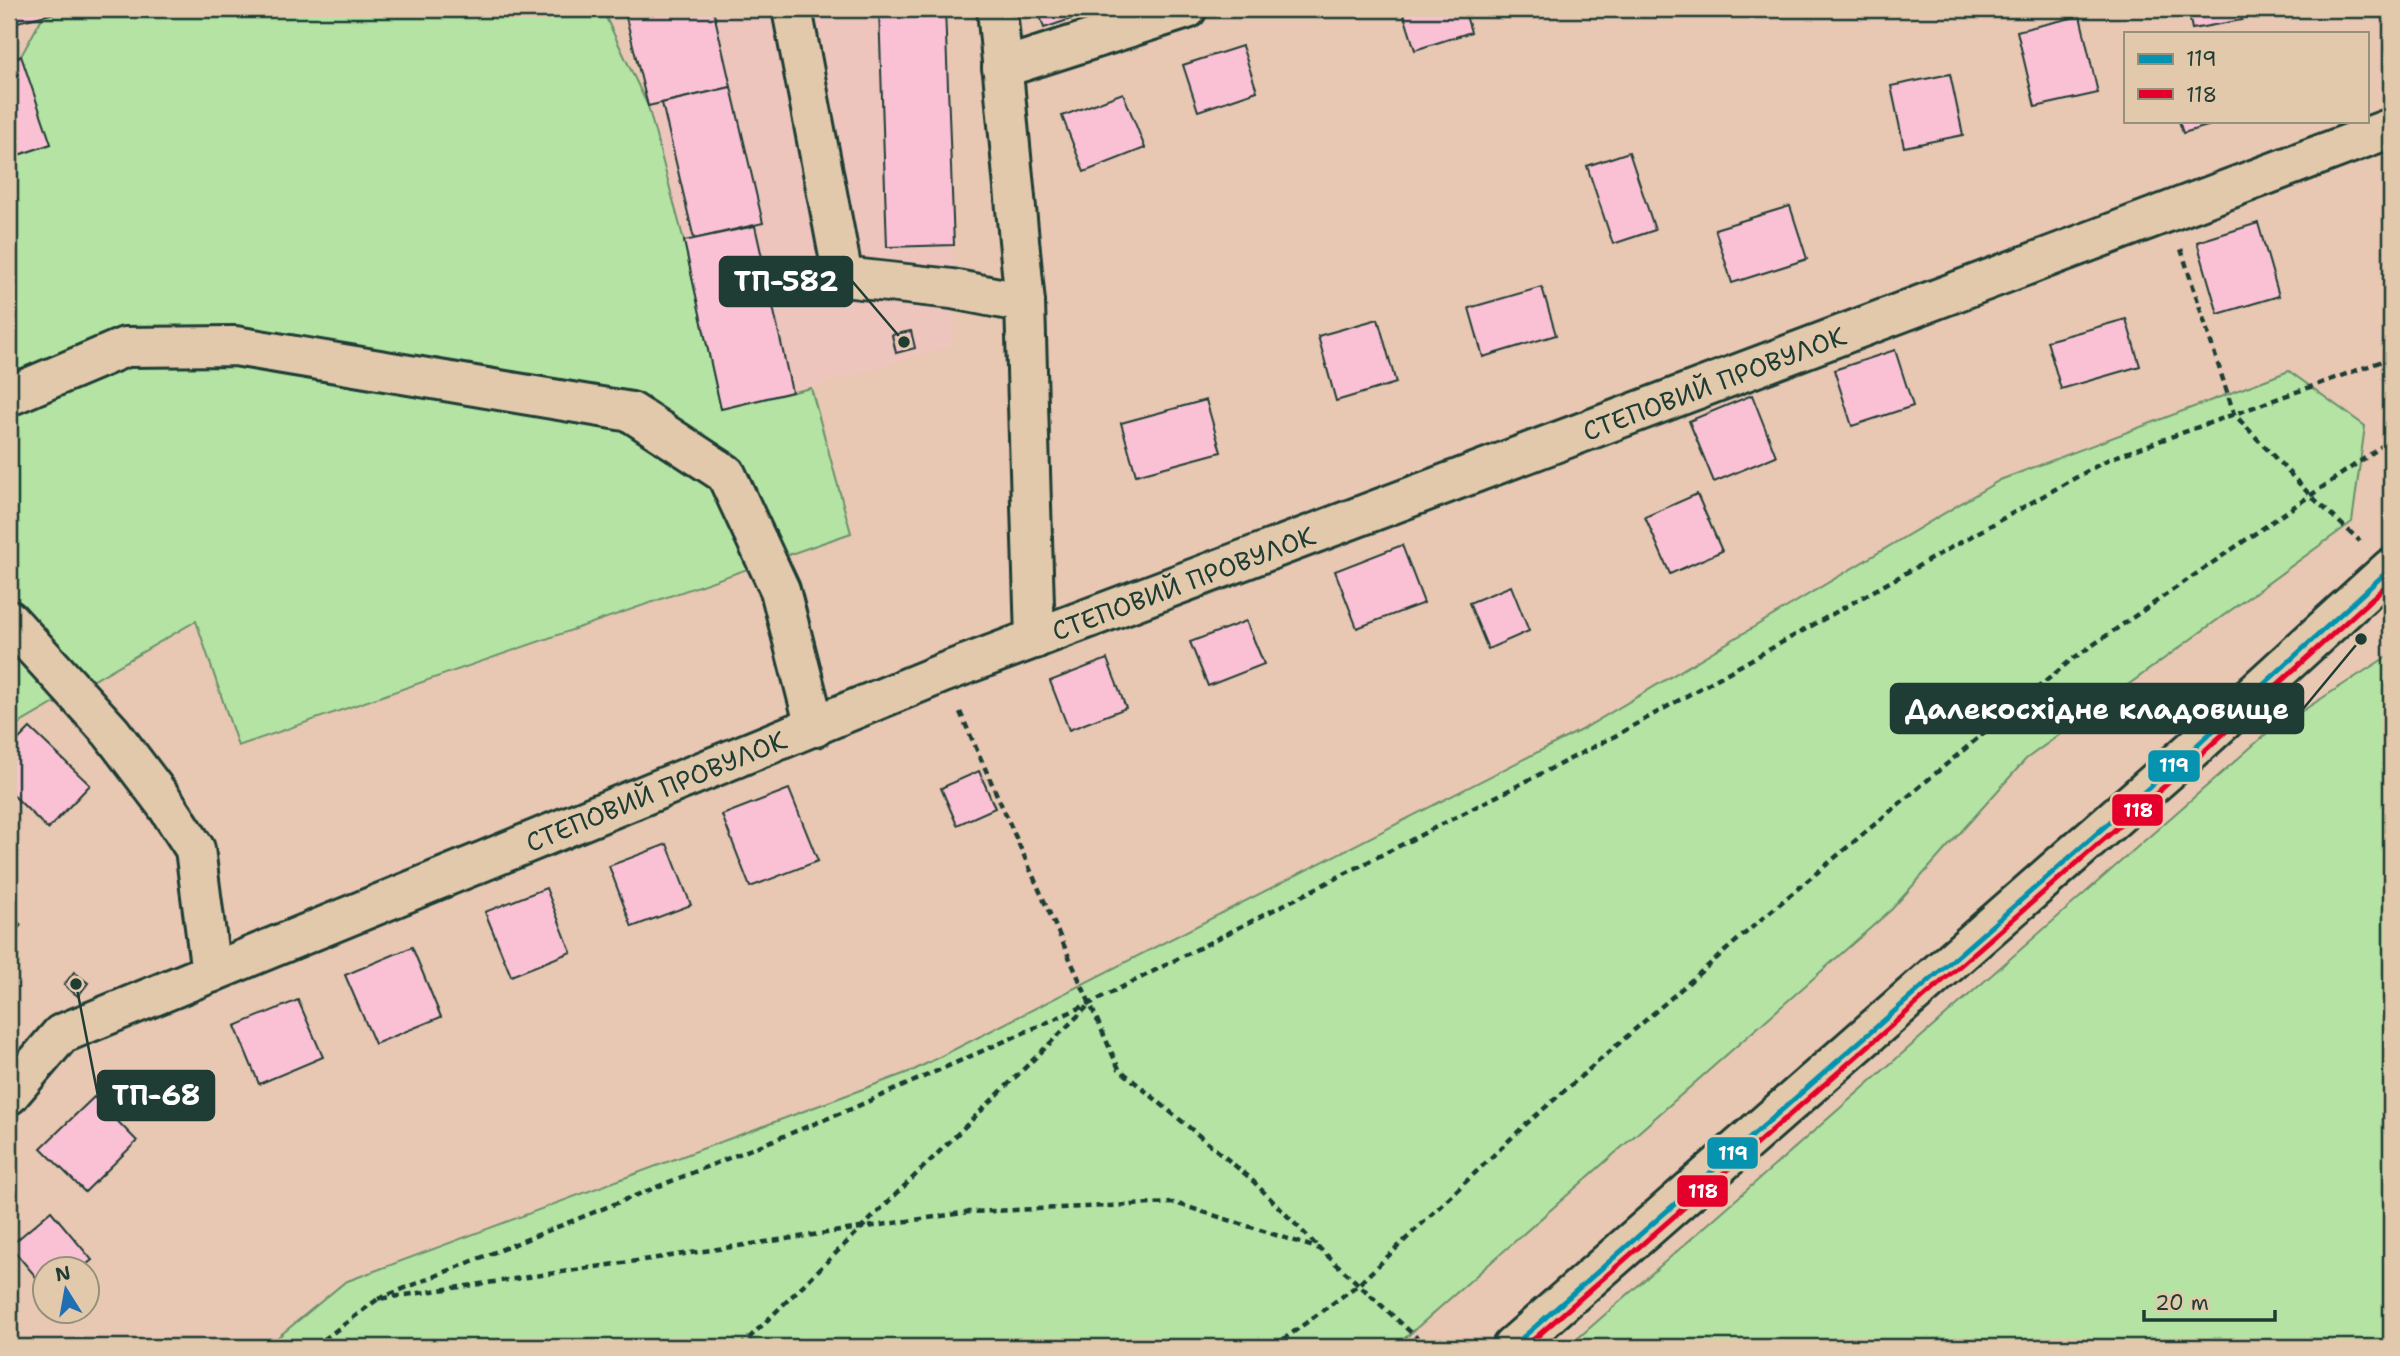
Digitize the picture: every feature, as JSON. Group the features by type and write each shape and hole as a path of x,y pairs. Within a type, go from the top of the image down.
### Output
{"street":[{"path":"792,9 843,277 952,289 1025,303"},
{"path":"997,9 1025,303 1035,639"},
{"path":"1002,68 1187,9"},
{"name":"СТЕПОВИЙ ПРОВУЛОК","path":"9,1095 61,1034 943,674 2391,128"},
{"path":"9,396 125,347 235,346 631,412 726,474 780,590 815,727"},
{"path":"1512,1347 2193,749 2391,569"},
{"path":"9,620 111,732 167,806 195,849 211,973"}],"path":[{"path":"2169,212 2234,414 2311,496 2391,569"},
{"path":"314,1347 378,1299 851,1109 1091,1003 1615,736 2109,459 2391,358"},
{"path":"1273,1347 1359,1284 1524,1126 1764,917 2071,660 2391,440"},
{"path":"943,674 1119,1069 1250,1178 1320,1249 1427,1347"},
{"path":"740,1347 1091,1003"},
{"path":"378,1299 969,1212 1175,1203 1320,1249"}],"shaded area":[{"path":"624,9 945,9 954,245 953,345 811,388 721,409 684,241"}],"green space":[{"path":"71,9 602,9 648,106 684,241 721,409 811,388 851,533 238,746 196,621 22,722 9,737 9,158 51,144 21,56 43,16"},
{"path":"2289,371 2365,426 2352,522 2026,759 1892,909 1395,1347 266,1347 345,1282 914,1070 1583,729 2000,480"},
{"path":"2391,654 2391,1347 1568,1347 2266,734"}],"building":[{"path":"9,9 71,9 9,24"},
{"path":"624,9 713,9 731,87 648,106"},
{"path":"879,9 945,9 954,245 887,247"},
{"path":"1038,9 1101,9 1044,28"},
{"path":"1402,9 1464,9 1471,32 1415,50"},
{"path":"2188,9 2240,9 2242,20 2192,29"},
{"path":"2080,16 2098,93 2035,107 2017,31"},
{"path":"1242,46 1257,91 1198,111 1183,65"},
{"path":"21,56 51,144 9,158 9,61"},
{"path":"1950,74 1963,135 1904,147 1891,86"},
{"path":"731,87 763,223 694,239 662,103"},
{"path":"1123,93 1145,148 1084,172 1062,116"},
{"path":"2179,122 2222,122 2183,133"},
{"path":"1629,152 1655,230 1613,244 1587,166"},
{"path":"1790,206 1807,259 1732,283 1715,229"},
{"path":"2258,223 2279,296 2218,314 2197,242"},
{"path":"755,226 792,392 721,409 684,241"},
{"path":"1542,287 1556,335 1483,357 1469,308"},
{"path":"1378,319 1396,383 1336,401 1318,336"},
{"path":"2126,319 2140,366 2061,389 2047,341"},
{"path":"911,331 915,348 896,353 892,335"},
{"path":"1895,350 1913,406 1852,426 1834,370"},
{"path":"1752,395 1776,456 1714,482 1689,421"},
{"path":"1206,400 1221,452 1136,475 1121,423"},
{"path":"1697,494 1722,551 1670,574 1645,517"},
{"path":"1402,545 1424,603 1357,628 1335,571"},
{"path":"1511,586 1529,631 1488,649 1469,603"},
{"path":"1246,621 1264,664 1208,686 1190,642"},
{"path":"1107,659 1126,708 1069,730 1050,681"},
{"path":"30,728 90,785 48,829 9,791 9,749"},
{"path":"979,771 995,808 957,825 941,788"},
{"path":"789,789 818,861 750,887 722,815"},
{"path":"667,844 691,905 632,927 609,866"},
{"path":"546,888 571,952 511,976 485,912"},
{"path":"9,915 21,925 9,940"},
{"path":"412,947 441,1017 375,1044 345,975"},
{"path":"74,972 88,983 78,996 64,985"},
{"path":"298,1000 323,1057 259,1084 235,1026"},
{"path":"94,1097 137,1141 85,1192 41,1148"},
{"path":"51,1211 87,1254 32,1254 32,1272 10,1246"}],"transit line":[{"name":"119","path":"1512,1347 2193,749 2391,568"},
{"name":"118","path":"1525,1347 2199,756 2391,581"}],"place":[{"name":"ТП-582","path":"904,342"},
{"name":"Далекосхідне кладовище","path":"2361,639"},
{"name":"ТП-68","path":"76,984"}]}
